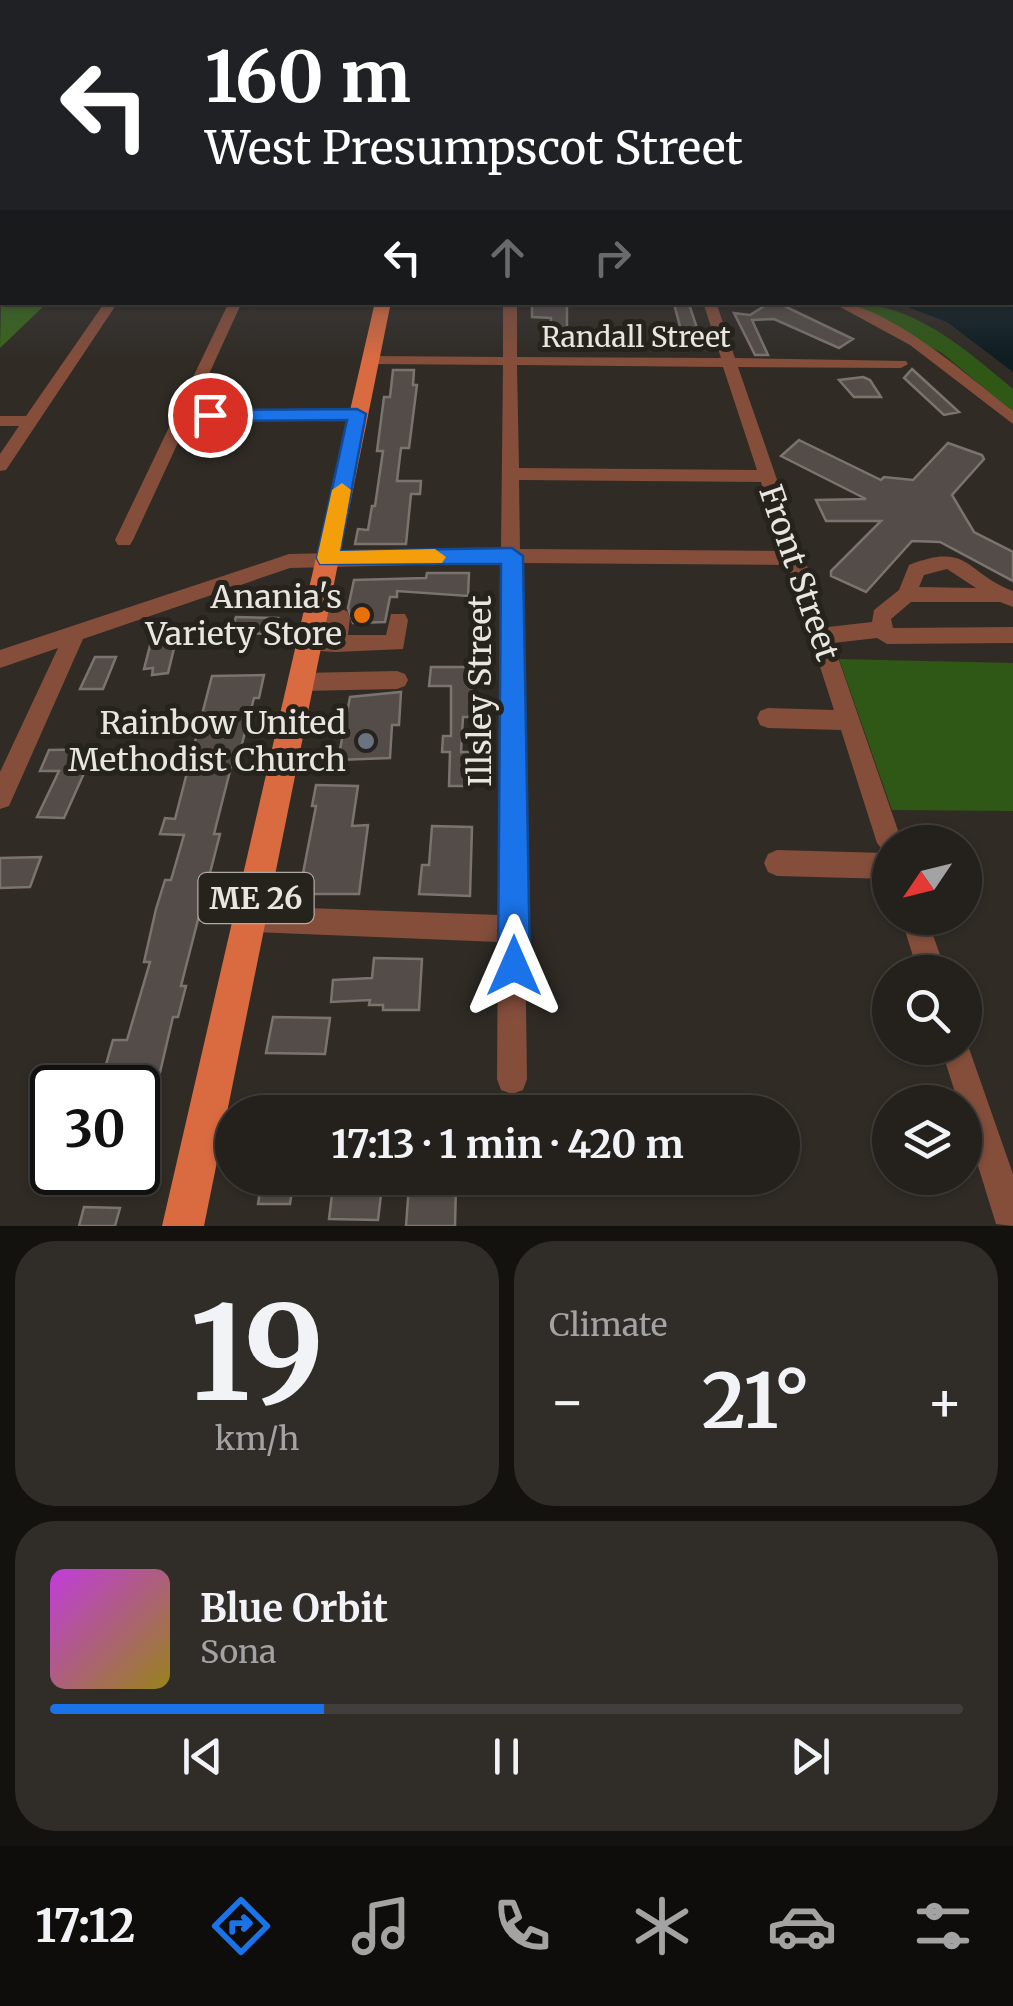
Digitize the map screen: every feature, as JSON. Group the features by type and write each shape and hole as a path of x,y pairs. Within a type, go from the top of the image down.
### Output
{"main road":[{"name":"ME 26","path":"184,1226 302,682 320,635 328,558 383,305"}],"street":[{"path":"0,466 110,305"},
{"path":"124,540 235,305"},
{"name":"Illsley Street","path":"510,305 512,1079"},
{"name":"Front Street","path":"709,305 884,825"},
{"path":"843,305 915,342 1013,420"},
{"name":"Randall Street","path":"371,360 902,364"},
{"path":"183,416 357,414"},
{"path":"0,422 31,422"},
{"path":"513,474 766,476"},
{"path":"0,660 288,561 512,556 794,558"},
{"path":"1005,597 973,572 945,562 928,563 916,570 907,594 881,616 887,636 1013,634"},
{"path":"907,594 1005,597"},
{"path":"320,635 396,642 398,620"},
{"path":"822,636 884,628"},
{"path":"0,798 75,634"},
{"path":"302,682 397,680"},
{"path":"768,718 849,720"},
{"path":"777,863 872,866"},
{"path":"251,919 514,929"},
{"path":"962,1065 1013,1224"}],"green space":[{"path":"1,305 45,305 0,348"},
{"path":"850,305 893,310 936,330 1013,389 1013,412 942,353"},
{"path":"839,659 1013,663 1013,811 892,810"}],"shaded area":[{"path":"902,305 1013,305 1013,372 947,322"}],"building":[{"path":"532,305 567,305 567,344 550,344 551,318 532,317"},
{"path":"674,305 689,305 704,349 686,349"},
{"path":"766,305 782,305 853,339 839,348 774,319 752,320 768,355 755,355 734,313 750,315"},
{"path":"912,369 959,412 944,415 904,378"},
{"path":"393,370 414,370 413,385 417,385 409,448 401,448 397,481 421,481 420,494 411,494 406,544 355,544 358,529 368,530 375,506 383,451 377,451 384,397 390,397"},
{"path":"839,380 870,380 881,397 854,397"},
{"path":"799,440 881,480 913,480 948,443 982,455 984,459 952,495 974,532 1013,552 1013,581 940,542 912,541 866,592 831,576 831,571 881,521 826,521 816,500 866,499 781,456"},
{"path":"427,573 469,573 468,596 397,591 397,597 390,597 385,622 353,623 348,608 354,580 426,578"},
{"path":"236,617 278,618 274,634 230,633"},
{"path":"177,636 168,673 152,675 153,668 144,669 152,638"},
{"path":"95,657 116,657 103,689 80,689"},
{"path":"431,667 484,667 483,685 472,685 472,717 463,717 461,752 472,752 472,786 449,786 450,752 442,752 443,736 451,736 451,686 429,686"},
{"path":"264,675 236,767 231,767 214,834 220,834 181,986 186,986 178,1017 173,1017 160,1072 160,1065 106,1065 113,1040 127,1040 150,962 144,962 156,909 165,880 171,880 184,835 160,834 165,818 175,819 212,676"},
{"name":"Rainbow United Methodist Church","path":"401,692 399,725 392,725 390,758 338,760 350,697"},
{"path":"100,749 92,771 85,771 64,818 37,817 59,771 40,771 49,750"},
{"path":"316,785 358,786 352,826 368,825 359,894 299,894 316,806 312,806"},
{"path":"432,826 472,827 470,896 419,894 422,865 429,865"},
{"path":"41,857 30,887 0,888 0,858"},
{"path":"374,958 422,959 419,1010 383,1010 383,1005 369,1005 370,1000 331,1002 333,980 372,978"},
{"path":"273,1017 330,1018 325,1054 266,1053"},
{"path":"259,1195 291,1195 290,1204 258,1204"},
{"path":"332,1195 381,1195 378,1220 329,1219"},
{"path":"408,1195 456,1195 455,1226 406,1226"},
{"path":"84,1207 120,1208 115,1226 79,1226"}],"slow traffic":[{"path":"342,490 328,558 435,557"}],"place":[{"name":"Anania's Variety Store","path":"362,615"},
{"name":"Rainbow United Methodist Church","path":"366,741"}],"route":[{"path":"210,415 357,414 328,558 512,556 514,966"}]}
